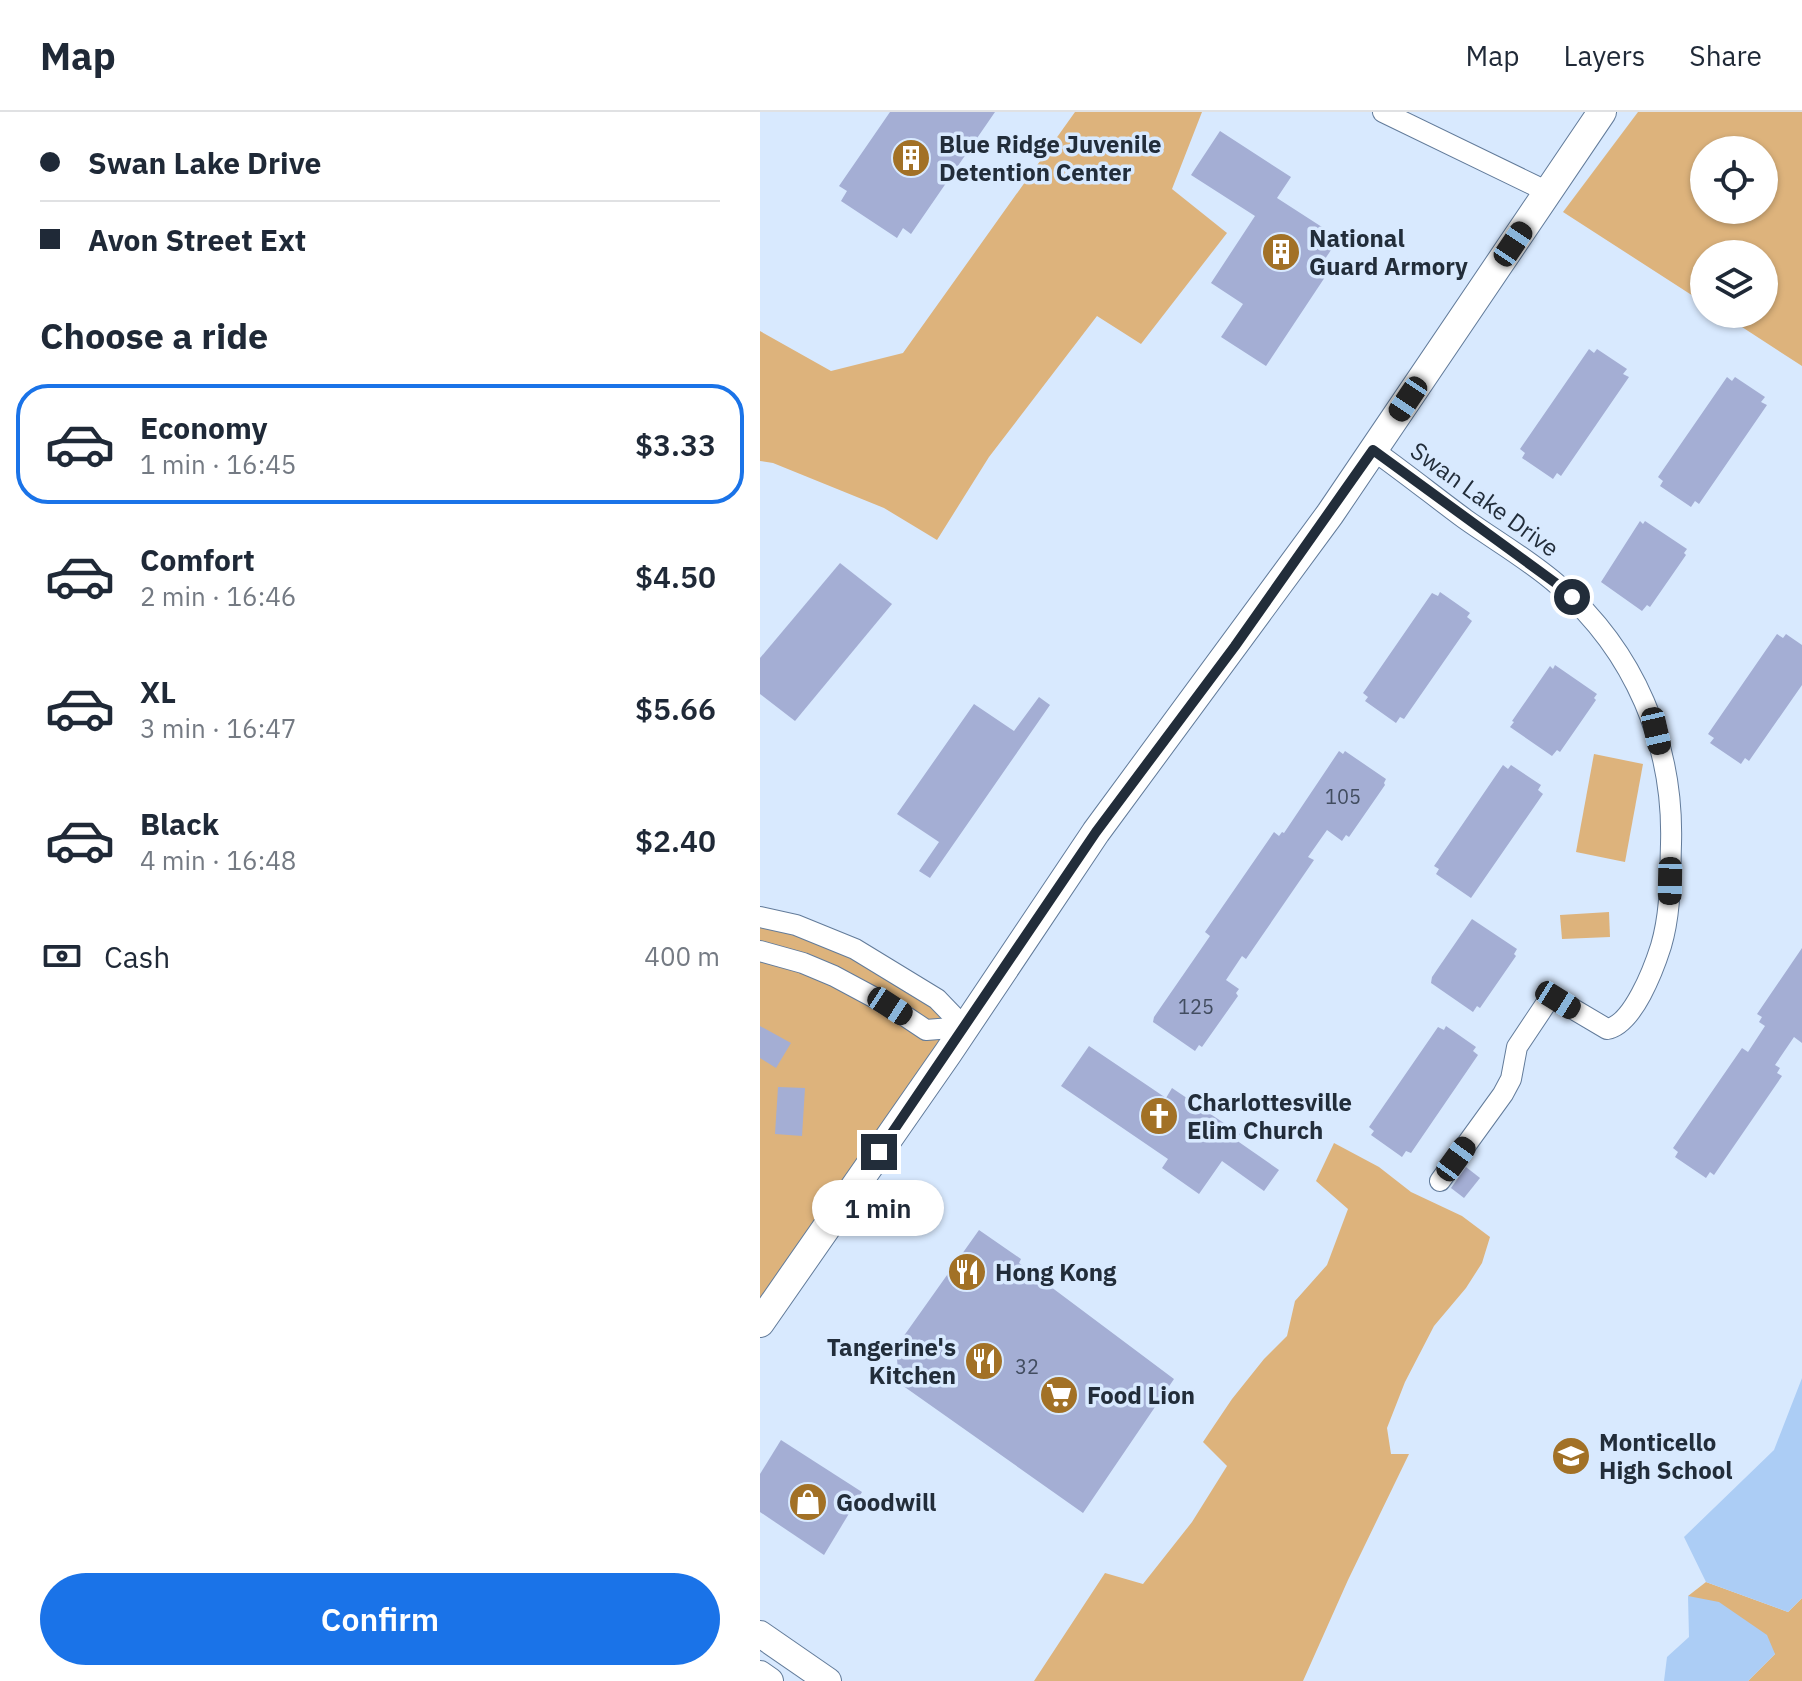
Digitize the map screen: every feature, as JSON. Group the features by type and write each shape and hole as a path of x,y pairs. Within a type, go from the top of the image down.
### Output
{"main road":[{"path":"760,1323 1096,832 1235,646 1373,450 1602,112"}],"street":[{"path":"1383,112 1548,192"},
{"name":"Swan Lake Drive","path":"1373,450 1557,584 1611,640 1636,679 1656,731 1670,810 1669,905 1664,934 1644,989 1623,1023 1607,1029 1558,1000 1550,1001 1517,1047 1511,1079 1503,1094 1440,1181"},
{"path":"760,917 796,925 855,949 937,999 964,1027"},
{"path":"760,951 834,976 890,1006 926,1030 964,1027"},
{"path":"760,1634 828,1681"},
{"path":"760,1674 770,1681"}],"shaded area":[{"path":"1075,112 1202,112 1172,189 1227,233 1141,344 1097,316 989,457 937,540 884,508 773,463 760,461 760,331 831,371 903,353"},
{"path":"1638,112 1802,112 1802,366 1744,328 1778,328 1778,240 1690,240 1690,294 1563,212"},
{"path":"1594,754 1643,764 1625,862 1576,852"},
{"path":"1609,912 1610,937 1562,939 1560,915"},
{"path":"760,917 826,936 964,1027 760,1323"},
{"path":"1334,1143 1379,1167 1411,1192 1462,1216 1490,1237 1482,1263 1466,1288 1434,1326 1405,1382 1387,1428 1391,1454 1409,1454 1303,1681 1034,1681 1105,1573 1143,1584 1192,1522 1227,1466 1203,1442 1232,1399 1287,1336 1295,1301 1327,1265 1348,1209 1316,1181"},
{"path":"1706,1582 1788,1612 1802,1598 1802,1681 1748,1681 1775,1654 1688,1596"}],"water":[{"path":"1802,1378 1802,1598 1788,1612 1706,1582 1684,1537 1774,1450"},
{"path":"1688,1596 1719,1602 1767,1635 1775,1654 1748,1681 1664,1681 1667,1657 1689,1637"}],"building":[{"name":"Blue Ridge Juvenile Detention Center","path":"890,112 995,112 911,234 903,228 897,238 841,201 847,191 839,186"},
{"name":"National Guard Armory","path":"1220,131 1291,177 1277,198 1339,238 1321,265 1329,271 1266,366 1221,337 1243,304 1211,283 1255,216 1191,175"},
{"path":"1589,349 1594,353 1597,349 1627,369 1623,374 1629,377 1561,476 1557,473 1553,479 1522,458 1525,453 1520,449"},
{"path":"1727,377 1732,381 1735,377 1765,397 1761,402 1767,405 1699,504 1695,501 1691,507 1660,486 1663,481 1658,477"},
{"path":"1640,521 1643,524 1645,521 1687,549 1650,607 1647,605 1642,611 1601,582"},
{"path":"840,563 892,604 795,721 760,694 760,658"},
{"path":"1440,592 1470,613 1467,617 1472,621 1404,719 1400,717 1396,723 1365,701 1368,697 1363,693 1432,593 1438,596"},
{"path":"1777,634 1783,638 1786,634 1802,645 1802,685 1749,761 1745,758 1741,764 1710,743 1714,738 1708,734"},
{"path":"1555,665 1597,694 1560,752 1557,750 1552,756 1510,727 1550,666 1553,669"},
{"path":"1039,697 1050,705 930,878 919,871 939,842 897,814 974,704 1014,731"},
{"path":"1339,751 1343,754 1345,751 1386,779 1385,785 1349,837 1346,835 1342,841 1327,830 1308,857 1314,860 1246,959 1242,956 1226,980 1239,989 1236,993 1238,996 1202,1047 1199,1045 1195,1051 1153,1022 1154,1017 1210,936 1205,932 1274,832 1279,836 1284,833"},
{"path":"1503,765 1508,769 1511,765 1541,785 1538,790 1543,794 1471,898 1436,874 1439,869 1434,866"},
{"path":"1472,919 1517,949 1516,956 1480,1008 1477,1006 1473,1012 1431,983"},
{"path":"1802,948 1802,1043 1794,1037 1775,1065 1780,1068 1777,1073 1782,1076 1714,1175 1710,1172 1706,1178 1675,1157 1678,1152 1673,1148 1742,1048 1748,1052 1765,1026 1759,1022 1762,1017 1757,1014"},
{"path":"760,1026 791,1043 776,1068 760,1058"},
{"path":"1446,1026 1476,1047 1473,1051 1478,1055 1411,1153 1406,1151 1402,1157 1371,1135 1374,1131 1369,1127 1438,1027 1444,1030"},
{"name":"Charlottesville Elim Church","path":"1089,1046 1166,1098 1172,1088 1240,1134 1236,1140 1279,1170 1264,1191 1222,1161 1199,1194 1162,1168 1168,1159 1061,1086"},
{"path":"778,1087 805,1088 802,1136 775,1134"},
{"path":"1466,1167 1480,1178 1464,1198 1451,1188"},
{"path":"979,1230 1021,1259 1019,1263 1174,1379 1083,1513 899,1383 896,1347"},
{"name":"Goodwill","path":"781,1440 862,1492 824,1555 760,1512 760,1474"}],"place":[{"name":"Blue Ridge Juvenile Detention Center","path":"911,158"},
{"name":"National Guard Armory","path":"1281,252"},
{"name":"Charlottesville Elim Church","path":"1159,1116"},
{"name":"Hong Kong","path":"967,1272"},
{"name":"Tangerine's Kitchen","path":"984,1361"},
{"name":"Food Lion","path":"1059,1395"},
{"name":"Monticello High School","path":"1571,1456"},
{"name":"Goodwill","path":"808,1502"}],"route":[{"path":"879,1152 1096,832 1235,646 1373,450 1572,597"}]}
